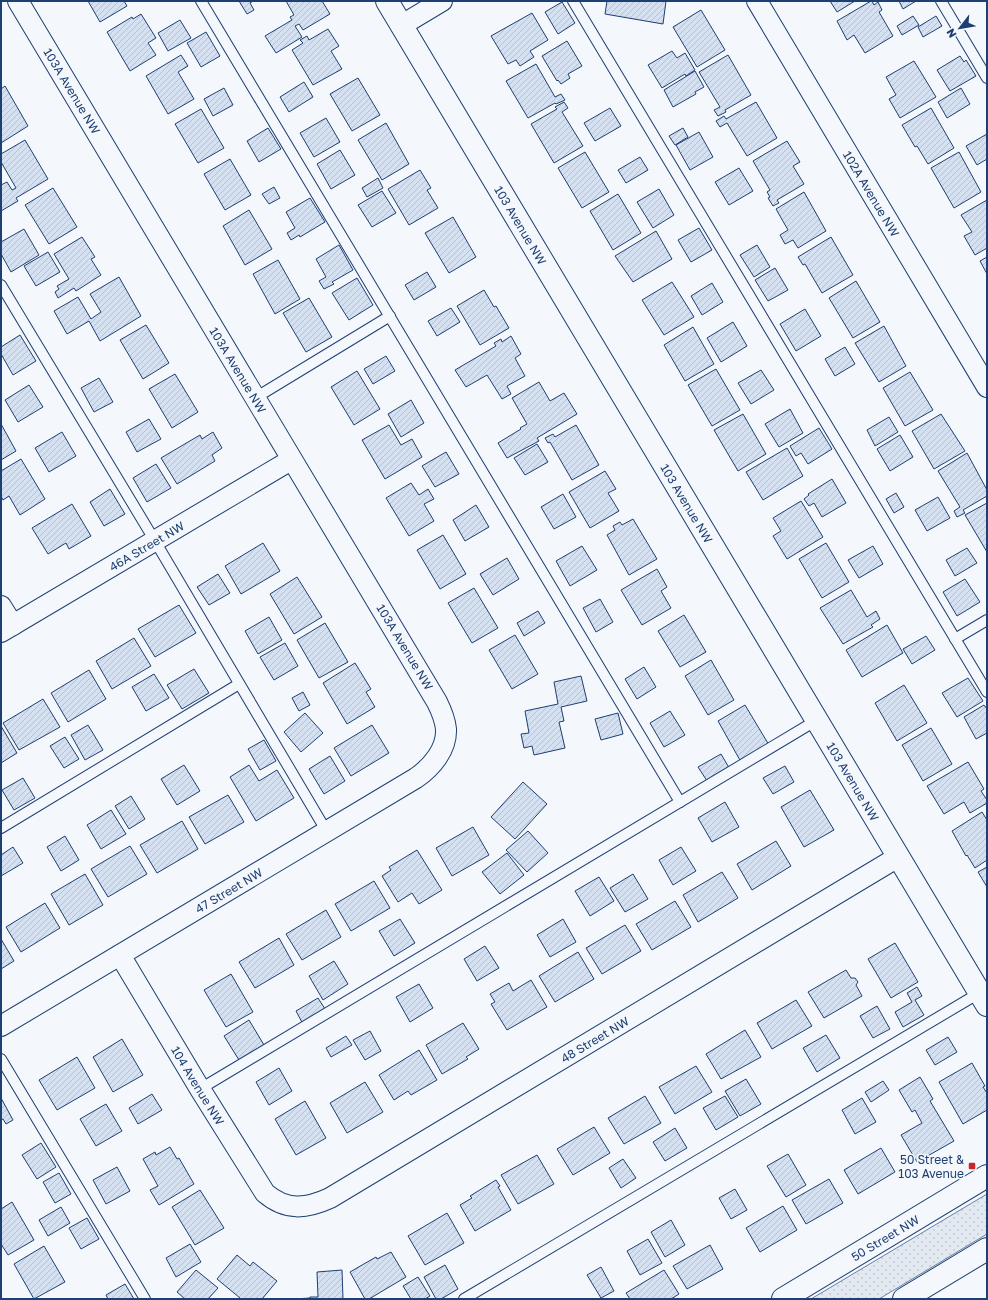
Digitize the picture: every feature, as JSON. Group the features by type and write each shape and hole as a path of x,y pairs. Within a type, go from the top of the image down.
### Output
{"street":[{"name":"103A Avenue NW","path":"18,1 437,702 443,716 446,729 444,742"},
{"name":"103 Avenue NW","path":"387,1 898,857 985,995"},
{"path":"402,25 442,1"},
{"name":"102A Avenue NW","path":"757,1 987,387"},
{"name":"46A Street NW","path":"7,629 291,460"},
{"path":"1,606 7,629"},
{"name":"47 Street NW","path":"1,1026 424,773 436,759 444,742"},
{"name":"48 Street NW","path":"286,1205 308,1206 330,1198 898,857"},
{"name":"104 Avenue NW","path":"120,955 200,1089 265,1193 273,1200 286,1205"},
{"name":"50 Street NW","path":"783,1299 987,1176"},
{"path":"904,1299 987,1249"}],"lane":[{"path":"201,1 680,802"},
{"path":"573,1 987,692"},
{"path":"941,1 987,78"},
{"path":"1,285 155,541 327,832"},
{"path":"255,398 390,316"},
{"path":"955,640 987,620"},
{"path":"1,828 239,684"},
{"path":"200,1089 817,720"},
{"path":"464,1299 985,995"},
{"path":"1,1059 145,1299"}],"shaded area":[{"path":"987,1194 987,1234 879,1299 811,1299"}],"building":[{"path":"88,1 124,1 127,6 100,22"},
{"path":"239,1 253,1 250,3 254,10 247,14"},
{"path":"286,1 322,1 330,14 303,30 299,24 295,26 302,37 276,53 265,36 292,20 290,17 294,15"},
{"path":"607,1 666,1 663,24 605,14"},
{"path":"830,1 855,1 837,12"},
{"path":"871,1 874,5 878,2 882,10 879,12 893,36 865,53 854,35 847,40 837,21"},
{"path":"899,1 916,1 903,9"},
{"path":"562,2 575,23 558,34 545,12"},
{"path":"701,10 725,50 697,67 673,27"},
{"path":"532,13 548,40 530,51 534,57 520,66 516,60 508,64 491,36"},
{"path":"141,14 156,38 148,43 156,55 130,71 107,32 132,17 133,19"},
{"path":"913,16 919,25 902,35 897,26"},
{"path":"936,16 942,26 923,37 918,27"},
{"path":"180,20 191,38 168,51 158,33"},
{"path":"328,29 339,46 331,51 342,69 313,85 292,50 303,43 300,40 307,36 309,40"},
{"path":"206,32 220,56 201,67 187,43"},
{"path":"567,41 582,66 568,74 570,78 561,84 558,80 557,81 542,56"},
{"path":"672,51 677,58 685,53 695,70 686,76 685,74 662,88 648,65"},
{"path":"181,55 188,66 178,72 194,99 168,114 146,76"},
{"path":"728,55 751,95 725,110 726,112 718,116 714,110 720,107 699,72"},
{"path":"960,56 964,62 966,60 976,76 950,91 937,70"},
{"path":"914,61 936,97 900,118 889,99 896,95 886,77"},
{"path":"536,64 555,97 561,94 565,100 556,104 555,103 528,118 506,81"},
{"path":"695,71 704,87 695,92 696,94 673,107 664,90"},
{"path":"358,78 380,115 352,131 330,94"},
{"path":"304,82 313,97 289,112 280,97"},
{"path":"5,86 28,126 1,143 1,89"},
{"path":"224,88 233,105 213,116 204,99"},
{"path":"961,88 970,104 947,118 938,102"},
{"path":"564,102 568,108 562,112 583,146 554,163 531,124 557,109 555,107"},
{"path":"756,102 777,138 747,156 727,123 720,127 716,121 724,116 726,119"},
{"path":"610,108 621,126 595,141 584,123"},
{"path":"931,108 954,148 928,164 917,146 915,147 902,125"},
{"path":"201,109 224,148 198,163 175,124"},
{"path":"326,118 340,142 314,157 300,133"},
{"path":"386,123 409,164 382,180 358,140"},
{"path":"268,128 281,149 259,162 247,141"},
{"path":"683,128 688,137 675,145 669,136"},
{"path":"699,132 713,157 690,170 676,145"},
{"path":"987,134 987,159 977,165 966,146"},
{"path":"25,140 48,179 16,198 18,201 1,211 1,185 7,182 12,190 16,188 1,162 1,154"},
{"path":"787,141 800,162 793,166 804,184 777,200 779,203 773,206 768,198 770,197 767,192 770,190 753,161"},
{"path":"340,150 355,175 331,189 317,164"},
{"path":"585,152 609,192 582,208 558,168"},
{"path":"959,152 981,192 954,208 931,168"},
{"path":"640,157 648,170 626,183 618,170"},
{"path":"230,159 251,195 225,210 204,174"},
{"path":"739,168 753,191 729,205 715,182"},
{"path":"420,170 431,188 427,190 438,208 409,225 388,189"},
{"path":"378,178 383,188 367,197 362,188"},
{"path":"274,187 280,198 269,204 262,194"},
{"path":"53,188 77,227 49,244 25,205"},
{"path":"659,189 674,215 653,228 637,202"},
{"path":"382,191 396,213 372,227 358,205"},
{"path":"804,192 826,231 798,248 793,240 785,244 780,235 788,230 776,209"},
{"path":"618,194 641,233 613,250 590,211"},
{"path":"310,198 325,222 300,237 299,235 291,240 287,233 295,228 286,212"},
{"path":"987,200 987,248 975,255 964,236 972,232 961,215"},
{"path":"249,210 272,249 245,265 223,226"},
{"path":"453,217 476,257 449,273 425,233"},
{"path":"699,228 712,250 691,262 678,240"},
{"path":"24,229 39,255 11,272 1,254 1,242"},
{"path":"656,231 672,259 633,282 615,256"},
{"path":"82,237 95,257 91,259 101,275 76,291 74,288 58,298 55,292 59,289 57,286 69,279 54,254"},
{"path":"831,237 853,275 822,293 805,264 803,265 798,257"},
{"path":"339,245 353,270 332,282 334,284 324,289 319,281 326,277 316,259"},
{"path":"757,245 770,267 754,277 740,255"},
{"path":"48,252 60,272 36,286 24,266"},
{"path":"987,257 987,274 980,261"},
{"path":"278,260 300,299 275,314 253,274"},
{"path":"775,268 788,290 768,301 755,280"},
{"path":"427,272 436,287 414,300 405,285"},
{"path":"119,277 141,316 100,341 89,321 67,334 54,311 78,297 91,319 101,312 90,294"},
{"path":"357,278 373,305 349,320 332,293"},
{"path":"856,281 880,322 853,338 829,298"},
{"path":"672,282 694,317 664,335 642,300"},
{"path":"712,283 723,302 702,315 691,296"},
{"path":"484,290 494,307 496,306 509,328 480,345 457,306"},
{"path":"309,298 332,337 306,352 283,313"},
{"path":"451,308 460,322 437,336 428,321"},
{"path":"805,309 821,336 796,351 780,324"},
{"path":"733,322 747,346 721,362 707,338"},
{"path":"146,325 169,363 143,379 120,340"},
{"path":"884,326 906,366 879,382 855,343"},
{"path":"693,327 714,364 685,381 664,345"},
{"path":"20,335 36,361 13,375 1,354 1,347"},
{"path":"511,336 521,354 515,358 525,376 507,386 511,394 502,399 487,375 466,387 455,370 496,346 494,343 501,339 502,342"},
{"path":"845,347 855,364 835,376 825,359"},
{"path":"386,356 395,371 373,384 364,369"},
{"path":"716,369 740,410 712,426 688,385"},
{"path":"761,370 774,390 751,404 738,383"},
{"path":"357,371 380,409 354,425 331,387"},
{"path":"910,372 933,410 905,426 883,388"},
{"path":"175,374 198,412 172,428 149,389"},
{"path":"99,378 113,402 94,412 81,388"},
{"path":"539,382 550,401 564,393 577,414 537,438 539,441 507,458 498,443 527,424 512,398"},
{"path":"29,385 43,407 18,422 5,400"},
{"path":"411,400 424,423 401,437 388,414"},
{"path":"790,409 803,433 779,447 765,424"},
{"path":"743,414 766,454 738,471 714,430"},
{"path":"941,414 965,451 934,469 912,431"},
{"path":"889,417 898,432 875,446 867,430"},
{"path":"149,419 161,439 137,452 126,432"},
{"path":"1,424 16,451 1,460"},
{"path":"389,425 401,445 412,439 422,457 385,479 362,440"},
{"path":"576,425 599,465 572,480 550,442 548,443 545,438 553,434 555,437"},
{"path":"819,428 832,449 808,464 801,453 796,456 790,446"},
{"path":"62,432 76,456 49,472 35,448"},
{"path":"213,432 222,448 212,455 215,461 177,484 161,458 200,435 202,439"},
{"path":"900,435 913,457 890,471 877,449"},
{"path":"537,444 548,462 525,475 514,458"},
{"path":"787,448 803,476 763,500 746,472"},
{"path":"446,452 459,474 435,487 422,466"},
{"path":"967,453 987,490 987,496 963,510 965,513 957,517 954,511 960,507 938,471"},
{"path":"21,459 45,499 20,515 9,496 3,500 1,496 1,471"},
{"path":"156,464 171,488 147,502 133,478"},
{"path":"605,471 616,489 608,493 619,511 590,528 569,492"},
{"path":"832,479 846,503 822,517 814,503 809,506 804,499 809,495 808,494"},
{"path":"411,483 419,495 428,489 434,499 424,504 434,521 409,536 386,498"},
{"path":"110,489 125,514 104,526 90,502"},
{"path":"896,493 904,507 894,513 886,499"},
{"path":"563,494 576,517 554,529 541,507"},
{"path":"938,497 950,518 927,531 915,510"},
{"path":"801,501 823,537 787,559 773,536 781,531 773,518"},
{"path":"987,503 987,552 965,515"},
{"path":"72,504 91,536 69,549 66,543 48,554 32,528"},
{"path":"476,505 489,527 465,541 453,520"},
{"path":"633,519 657,559 629,575 607,535 615,530 613,526 620,522 622,525"},
{"path":"443,535 466,574 440,589 417,550"},
{"path":"263,543 280,571 241,594 225,566"},
{"path":"826,543 849,582 822,598 799,559"},
{"path":"582,546 597,570 570,586 556,561"},
{"path":"873,546 883,564 859,578 848,560"},
{"path":"967,548 977,563 955,576 946,560"},
{"path":"507,558 519,579 493,595 480,574"},
{"path":"657,569 667,587 661,591 671,608 642,625 621,590"},
{"path":"218,574 230,593 209,605 197,587"},
{"path":"297,577 322,617 294,634 270,594"},
{"path":"965,579 980,602 957,616 943,592"},
{"path":"474,588 498,628 472,643 448,603"},
{"path":"851,590 867,617 876,611 880,619 871,625 873,627 843,644 820,608"},
{"path":"600,599 613,622 596,632 583,608"},
{"path":"179,605 196,633 155,657 138,629"},
{"path":"538,611 545,623 524,636 517,623"},
{"path":"684,615 706,652 680,667 658,631"},
{"path":"269,617 282,640 258,654 245,631"},
{"path":"325,623 348,662 319,678 297,640"},
{"path":"887,625 903,653 862,677 846,650"},
{"path":"515,635 538,674 512,689 489,650"},
{"path":"926,636 935,650 912,664 903,649"},
{"path":"134,638 151,666 112,689 96,661"},
{"path":"285,643 298,666 274,680 260,657"},
{"path":"711,660 734,700 708,715 685,676"},
{"path":"355,663 371,689 366,692 375,707 347,724 323,683"},
{"path":"644,667 656,687 637,699 625,679"},
{"path":"194,669 209,693 182,709 167,685"},
{"path":"89,670 106,699 68,722 51,693"},
{"path":"154,674 169,698 146,711 132,687"},
{"path":"581,676 587,701 561,707 564,721 559,722 565,748 534,755 532,746 524,748 521,734 529,733 525,711 558,704 554,682"},
{"path":"968,678 983,701 957,717 942,693"},
{"path":"904,685 927,723 897,741 875,703"},
{"path":"303,692 310,705 299,711 292,698"},
{"path":"43,699 60,727 19,750 3,723"},
{"path":"745,705 769,745 741,762 718,721"},
{"path":"984,705 987,709 987,733 976,739 964,717"},
{"path":"670,711 685,735 664,747 650,723"},
{"path":"305,713 323,733 301,752 284,732"},
{"path":"618,713 623,734 601,740 595,719"},
{"path":"88,725 103,750 85,760 71,735"},
{"path":"372,725 389,753 351,776 334,748"},
{"path":"1,726 17,753 1,763"},
{"path":"931,728 952,764 923,781 902,745"},
{"path":"65,737 79,759 64,768 50,746"},
{"path":"264,740 276,761 260,770 248,749"},
{"path":"721,754 731,771 709,784 698,767"},
{"path":"330,756 345,781 324,794 309,769"},
{"path":"968,762 984,789 981,791 987,800 987,803 970,813 964,802 944,814 927,786"},
{"path":"184,765 200,791 177,805 161,779"},
{"path":"249,765 259,781 277,770 294,798 256,821 230,777"},
{"path":"785,766 794,782 773,794 763,778"},
{"path":"23,778 35,798 14,810 2,790"},
{"path":"523,782 547,804 515,839 491,817"},
{"path":"810,790 834,830 804,847 781,807"},
{"path":"228,795 244,822 205,844 189,817"},
{"path":"131,796 145,819 129,829 115,806"},
{"path":"725,802 739,827 712,842 698,818"},
{"path":"111,810 126,834 101,849 87,825"},
{"path":"982,812 987,820 987,860 975,868 967,855 966,856 952,831"},
{"path":"182,821 198,849 157,873 140,845"},
{"path":"473,827 489,855 452,876 436,848"},
{"path":"528,831 548,853 527,872 506,850"},
{"path":"65,836 79,860 61,871 47,847"},
{"path":"776,841 791,866 752,890 737,864"},
{"path":"130,846 147,874 108,897 91,869"},
{"path":"13,847 23,863 1,876 1,855"},
{"path":"681,847 696,871 673,885 659,860"},
{"path":"417,850 442,890 419,904 412,893 398,902 382,876 391,870 389,867"},
{"path":"507,853 524,875 500,894 482,872"},
{"path":"987,867 987,887 978,872"},
{"path":"722,872 738,898 698,922 683,895"},
{"path":"85,874 103,905 69,925 51,894"},
{"path":"633,874 648,899 625,912 610,888"},
{"path":"599,877 614,901 590,916 575,891"},
{"path":"374,881 390,908 351,931 335,904"},
{"path":"675,901 691,927 652,950 636,924"},
{"path":"45,903 60,928 21,952 6,927"},
{"path":"326,910 341,937 302,960 286,934"},
{"path":"400,919 415,943 394,956 379,931"},
{"path":"563,919 576,942 550,957 537,935"},
{"path":"625,925 641,951 602,974 586,948"},
{"path":"279,938 294,965 255,988 239,962"},
{"path":"1,939 14,961 1,969"},
{"path":"895,943 918,982 891,998 868,959"},
{"path":"485,946 499,968 477,981 464,959"},
{"path":"578,952 594,979 555,1002 539,976"},
{"path":"334,961 348,984 323,1000 309,976"},
{"path":"846,970 851,978 855,978 858,982 856,985 862,996 824,1018 808,992"},
{"path":"231,974 253,1012 226,1027 204,990"},
{"path":"531,980 547,1007 507,1030 491,1004 495,1002 490,994 509,983 513,991"},
{"path":"419,984 433,1008 410,1022 396,997"},
{"path":"917,987 922,996 915,1000 924,1015 903,1027 895,1012 912,1002 907,993"},
{"path":"318,998 327,1012 304,1026 296,1011"},
{"path":"796,1000 812,1026 772,1049 757,1023"},
{"path":"877,1006 890,1029 873,1038 860,1016"},
{"path":"249,1020 264,1045 239,1060 224,1036"},
{"path":"463,1023 479,1049 466,1057 468,1059 442,1074 426,1045"},
{"path":"745,1030 761,1057 721,1079 706,1054"},
{"path":"370,1031 381,1051 365,1060 353,1040"},
{"path":"826,1035 840,1058 817,1072 803,1048"},
{"path":"346,1036 352,1045 331,1057 326,1048"},
{"path":"948,1037 957,1052 935,1065 926,1050"},
{"path":"122,1039 143,1075 113,1092 93,1057"},
{"path":"419,1050 437,1080 411,1095 408,1091 394,1100 379,1075"},
{"path":"77,1057 95,1088 57,1110 39,1080"},
{"path":"972,1063 985,1086 983,1087 987,1093 987,1110 963,1124 939,1082"},
{"path":"696,1066 712,1092 675,1114 659,1087"},
{"path":"279,1068 292,1091 269,1105 256,1082"},
{"path":"920,1077 933,1099 930,1101 954,1141 917,1162 901,1135 922,1123 915,1110 912,1112 899,1090"},
{"path":"746,1079 761,1104 740,1116 725,1091"},
{"path":"883,1081 889,1090 871,1102 865,1092"},
{"path":"365,1082 383,1112 347,1133 330,1103"},
{"path":"152,1094 162,1110 138,1124 129,1108"},
{"path":"645,1096 661,1123 624,1144 608,1118"},
{"path":"725,1096 738,1117 716,1130 703,1108"},
{"path":"1,1098 13,1120 6,1124 3,1119 1,1120"},
{"path":"862,1098 876,1122 855,1134 842,1110"},
{"path":"305,1101 326,1138 296,1155 275,1119"},
{"path":"106,1104 122,1131 96,1146 80,1119"},
{"path":"594,1127 610,1153 573,1175 557,1149"},
{"path":"675,1128 687,1148 665,1161 653,1142"},
{"path":"41,1143 56,1167 37,1179 22,1155"},
{"path":"170,1147 177,1159 179,1158 194,1184 159,1205 150,1190 158,1186 143,1159 155,1152 156,1155"},
{"path":"881,1148 895,1172 858,1194 844,1170"},
{"path":"788,1154 806,1185 786,1197 767,1166"},
{"path":"537,1155 554,1184 518,1204 501,1175"},
{"path":"623,1159 636,1178 621,1188 609,1168"},
{"path":"117,1167 130,1191 106,1204 93,1180"},
{"path":"59,1173 71,1194 55,1203 43,1182"},
{"path":"829,1179 843,1203 806,1224 792,1200"},
{"path":"496,1180 500,1186 498,1187 511,1210 475,1231 460,1205 472,1198 470,1196"},
{"path":"735,1189 747,1210 731,1219 719,1198"},
{"path":"200,1190 224,1228 195,1245 172,1207"},
{"path":"12,1202 34,1240 8,1255 1,1244 1,1209"},
{"path":"783,1206 797,1230 760,1252 746,1228"},
{"path":"61,1207 70,1223 48,1236 39,1220"},
{"path":"447,1213 464,1243 425,1265 408,1236"},
{"path":"87,1218 99,1239 81,1249 69,1228"},
{"path":"671,1220 685,1245 665,1257 651,1232"},
{"path":"648,1239 662,1263 640,1275 627,1251"},
{"path":"190,1244 201,1262 176,1277 166,1258"},
{"path":"710,1245 723,1269 687,1289 673,1266"},
{"path":"44,1246 65,1282 34,1299 14,1264"},
{"path":"391,1252 406,1277 369,1299 365,1299 350,1272 376,1257 377,1259"},
{"path":"237,1255 250,1266 253,1262 277,1281 262,1299 239,1299 240,1298 217,1279"},
{"path":"445,1265 458,1289 441,1299 436,1299 424,1277"},
{"path":"601,1267 614,1291 601,1298 587,1275"},
{"path":"196,1270 218,1288 208,1299 185,1299 177,1292"},
{"path":"342,1270 343,1299 294,1299 318,1297 317,1272"},
{"path":"664,1270 679,1294 671,1299 630,1299 626,1293"},
{"path":"418,1277 430,1296 425,1299 411,1299 403,1286"},
{"path":"125,1284 134,1299 108,1299 106,1295"}],"place":[{"name":"50 Street & 103 Avenue","path":"972,1166"}]}
